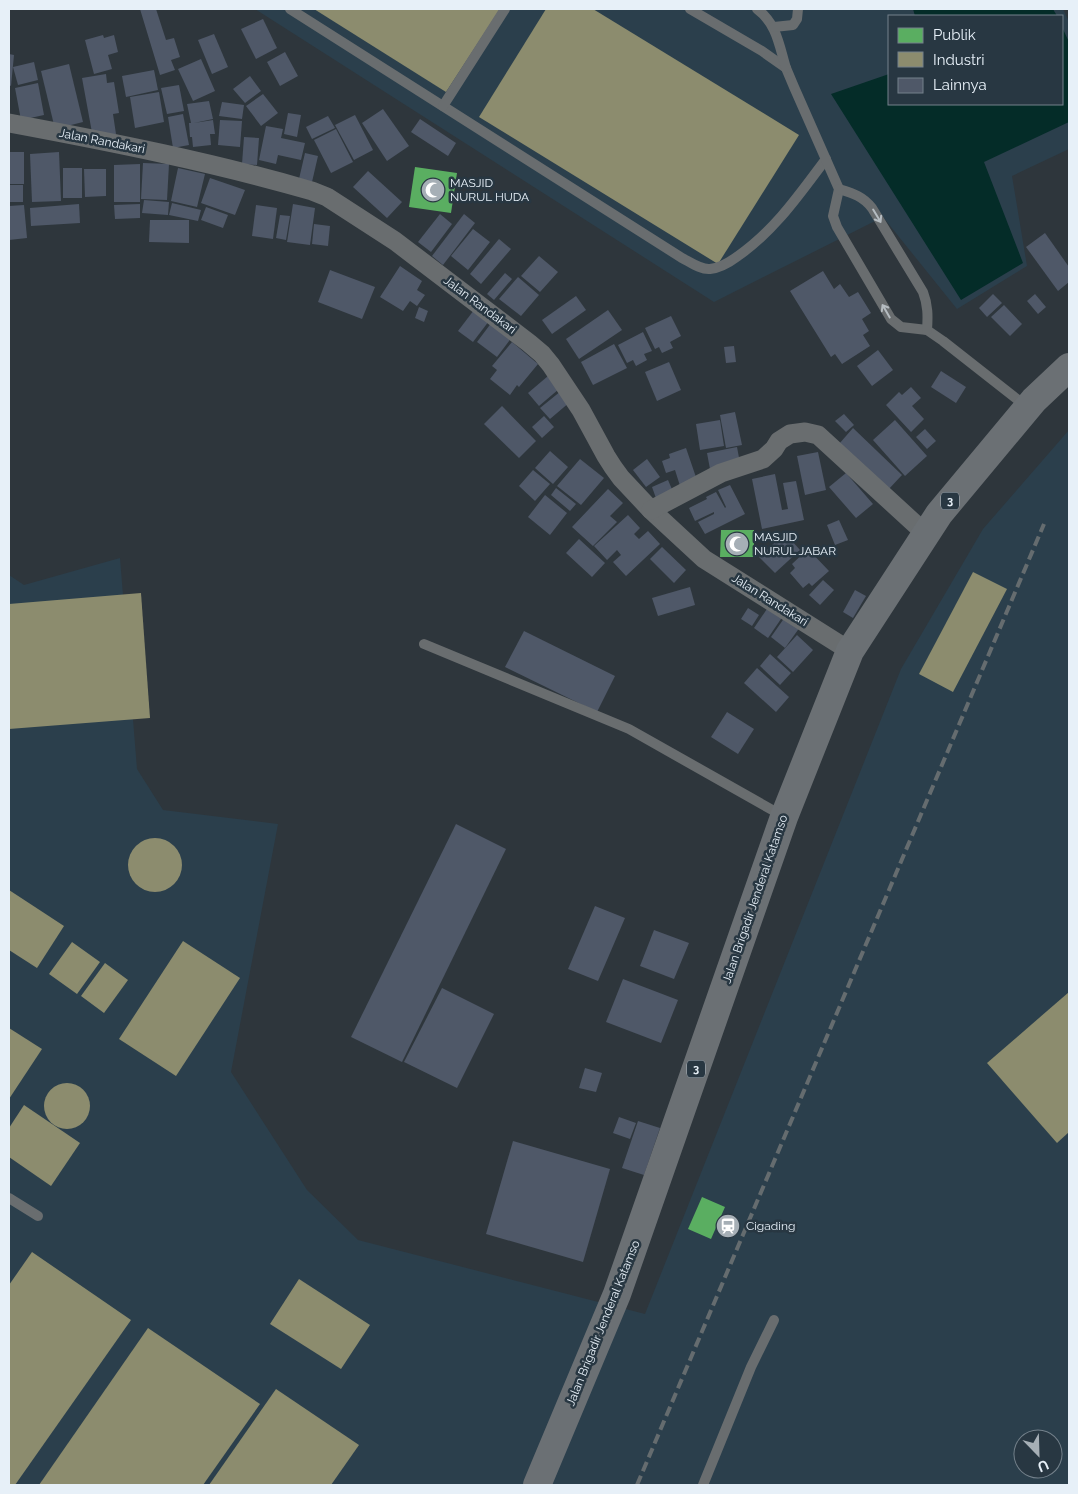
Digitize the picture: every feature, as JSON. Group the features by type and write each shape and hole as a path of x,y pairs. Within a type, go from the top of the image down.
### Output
{"highway":[{"name":"Jalan Brigadir Jenderal Katamso","path":"537,1485 617,1294 784,817 850,651 939,514 1028,407 1069,367"}],"street":[{"name":"Jalan Randakari","path":"9,124 127,145 208,163 312,190 327,197 395,241 542,354 581,410 606,456 622,478 651,510 704,559 850,651"},
{"path":"651,510 720,473 763,459 774,449 779,441 790,434 805,432 818,436 926,534"}],"lane":[{"path":"290,9 682,258 708,270 719,267 734,259 764,236 781,218 826,159"},
{"path":"443,106 505,9"},
{"path":"690,9 762,51 786,68"},
{"path":"756,9 774,27 786,68 839,189 833,216 836,227 891,319 901,327 927,330 1028,407"},
{"path":"774,27 793,25 798,18 798,9"},
{"path":"839,189 856,194 868,202 872,208 923,292 928,311 927,330"},
{"path":"424,644 629,728 784,817"},
{"path":"9,1198 38,1216"},
{"path":"703,1485 752,1366 774,1320"}],"shaded area":[{"path":"255,9 1063,9 1069,22 1069,149 1012,176 1027,266 957,309 883,217 714,302"},
{"path":"913,9 1053,9 1056,15 915,15"},
{"path":"1063,29 1069,42 1069,122 984,162 1023,263 961,300 831,94 888,74 888,105 1063,105"},
{"path":"1069,430 1069,1485 9,1485 9,575 24,585 120,558 137,769 163,810 278,824 231,1072 307,1190 358,1240 645,1314 901,669 983,529"}],"building: Publik":[{"name":"MASJID NURUL HUDA","path":"415,167 457,173 451,213 409,207"},
{"name":"MASJID NURUL JABAR","path":"721,530 754,530 754,557 720,557"},
{"path":"702,1197 725,1207 711,1239 688,1229"}],"building: Industri":[{"path":"314,9 500,9 446,92"},
{"path":"546,9 593,9 799,135 718,264 479,117"},
{"path":"973,572 1007,589 953,692 919,674"},
{"path":"141,593 150,718 9,729 9,604"},
{"path":"150,838 160,838 170,842 178,850 182,865 178,880 170,888 160,892 150,892 140,888 132,880 128,870 128,860 132,850 140,842"},
{"path":"9,890 64,926 37,968 9,950"},
{"path":"183,941 240,978 176,1076 119,1039"},
{"path":"72,942 100,962 77,994 49,974"},
{"path":"105,963 128,980 104,1013 81,996"},
{"path":"1069,992 1069,1132 1057,1143 987,1063"},
{"path":"9,1028 42,1049 9,1099"},
{"path":"67,1083 80,1087 86,1093 90,1106 86,1119 80,1125 67,1129 54,1125 48,1119 44,1106 48,1093 54,1087"},
{"path":"24,1105 80,1143 51,1186 9,1157 9,1128"},
{"path":"32,1252 131,1320 15,1485 9,1485 9,1285"},
{"path":"299,1279 370,1325 341,1369 270,1324"},
{"path":"148,1328 260,1404 203,1485 39,1485"},
{"path":"276,1389 359,1445 331,1485 209,1485"}],"building: Lainnya":[{"path":"140,9 156,9 166,40 174,38 180,57 171,60 175,70 160,75"},
{"path":"263,19 277,48 256,59 241,29"},
{"path":"214,34 228,67 212,74 198,40"},
{"path":"103,35 104,38 114,35 118,52 108,55 112,69 94,74 85,40"},
{"path":"285,52 298,76 280,86 267,62"},
{"path":"9,54 14,55 11,86 9,85"},
{"path":"201,59 215,91 193,101 178,69"},
{"path":"34,62 38,80 18,85 13,67"},
{"path":"69,64 83,122 55,129 41,71"},
{"path":"154,70 158,90 126,97 122,76"},
{"path":"106,74 107,83 114,82 119,113 113,114 116,134 93,138 82,78"},
{"path":"250,76 261,91 245,103 233,89"},
{"path":"38,83 44,115 21,120 15,88"},
{"path":"179,85 184,111 167,114 161,88"},
{"path":"159,92 164,122 135,128 130,97"},
{"path":"263,94 278,113 261,126 246,106"},
{"path":"209,101 213,119 194,123 213,120 215,134 210,134 211,145 193,147 192,137 190,137 189,123 191,123 187,104"},
{"path":"222,102 244,105 242,119 219,116"},
{"path":"383,109 409,146 387,161 362,123"},
{"path":"288,113 301,115 297,137 284,134"},
{"path":"183,114 189,145 173,148 168,117"},
{"path":"355,115 373,150 354,160 335,125"},
{"path":"328,116 335,128 312,139 306,127"},
{"path":"420,119 456,143 448,156 411,132"},
{"path":"220,120 242,121 240,147 218,145"},
{"path":"266,126 283,129 281,138 305,143 301,160 278,155 276,164 259,160"},
{"path":"336,129 353,162 331,173 314,140"},
{"path":"244,137 259,138 257,165 242,164"},
{"path":"9,152 24,152 24,184 9,184"},
{"path":"59,152 61,201 32,202 30,154"},
{"path":"305,153 318,156 312,182 299,179"},
{"path":"143,163 169,164 167,200 141,199"},
{"path":"140,164 140,202 114,202 114,165"},
{"path":"63,168 82,168 82,198 63,198"},
{"path":"178,168 205,174 197,207 171,201"},
{"path":"84,169 106,169 106,196 85,197"},
{"path":"368,171 402,202 387,218 353,187"},
{"path":"210,178 245,190 235,215 201,203"},
{"path":"9,185 23,185 23,202 9,202"},
{"path":"144,200 169,202 168,215 142,213"},
{"path":"172,203 201,210 198,221 169,215"},
{"path":"79,204 80,223 31,226 30,208"},
{"path":"140,204 140,218 115,219 114,205"},
{"path":"293,204 315,208 310,245 287,242"},
{"path":"24,205 27,238 9,240 9,206"},
{"path":"256,205 277,208 273,239 252,236"},
{"path":"206,207 228,215 223,228 201,220"},
{"path":"440,214 452,224 431,252 418,242"},
{"path":"464,214 475,223 443,265 432,256"},
{"path":"280,215 290,216 286,240 276,238"},
{"path":"150,220 189,220 189,243 149,242"},
{"path":"314,224 330,226 328,246 312,244"},
{"path":"473,229 490,242 468,270 451,256"},
{"path":"1045,233 1069,267 1069,282 1058,291 1026,247"},
{"path":"499,239 511,249 481,284 470,274"},
{"path":"539,256 558,272 540,292 521,276"},
{"path":"400,266 422,281 417,290 425,295 417,306 410,301 403,311 380,297"},
{"path":"330,270 375,287 362,319 318,302"},
{"path":"823,271 834,289 840,284 849,297 858,292 871,313 862,319 869,331 863,335 870,346 842,364 835,354 831,357 790,291"},
{"path":"505,273 512,279 494,300 487,294"},
{"path":"518,277 539,295 521,316 499,299"},
{"path":"993,294 1002,303 987,317 979,308"},
{"path":"1035,294 1046,307 1038,314 1027,301"},
{"path":"576,296 586,310 552,334 542,320"},
{"path":"1004,305 1022,324 1010,336 991,317"},
{"path":"419,307 428,311 424,322 415,318"},
{"path":"474,310 489,321 473,342 458,331"},
{"path":"608,310 622,330 579,359 566,339"},
{"path":"671,316 681,336 670,342 673,348 662,353 659,347 655,349 645,328"},
{"path":"492,322 512,337 497,357 477,342"},
{"path":"643,332 652,351 644,354 647,360 636,366 633,360 627,363 618,345"},
{"path":"512,342 538,364 519,387 517,385 510,395 490,379 497,370 492,366"},
{"path":"614,344 627,368 593,385 581,362"},
{"path":"734,346 736,362 726,363 724,347"},
{"path":"878,350 893,370 872,386 857,366"},
{"path":"669,362 681,390 657,401 645,372"},
{"path":"941,371 966,387 956,403 931,387"},
{"path":"548,376 559,389 539,406 528,393"},
{"path":"911,387 921,398 912,406 924,419 911,432 886,405 899,392 902,395"},
{"path":"561,391 570,402 550,419 540,408"},
{"path":"502,406 536,441 519,458 484,424"},
{"path":"735,412 742,445 726,448 720,415"},
{"path":"844,414 854,425 846,432 835,421"},
{"path":"544,416 554,427 542,438 532,427"},
{"path":"720,420 724,446 700,450 696,424"},
{"path":"895,420 927,456 905,476 873,440"},
{"path":"853,428 902,475 887,491 839,444"},
{"path":"925,429 936,441 927,449 916,437"},
{"path":"737,447 740,463 710,469 707,453"},
{"path":"686,448 698,483 681,489 675,470 666,473 662,461 670,458 669,454"},
{"path":"550,451 568,467 553,484 535,468"},
{"path":"818,452 826,490 805,495 797,456"},
{"path":"580,459 604,478 581,505 557,486"},
{"path":"647,459 660,477 646,487 633,470"},
{"path":"533,470 550,484 535,501 519,486"},
{"path":"846,473 873,504 856,518 829,487"},
{"path":"775,474 782,510 788,509 783,483 796,481 804,520 762,529 752,479"},
{"path":"668,480 674,494 657,501 652,487"},
{"path":"730,485 745,514 705,534 698,522 714,514 714,512 695,521 689,508 716,492 725,508 718,490"},
{"path":"556,488 576,504 570,511 551,495"},
{"path":"608,489 623,503 610,516 617,522 593,546 572,527"},
{"path":"545,495 567,513 550,535 528,517"},
{"path":"628,515 640,528 634,534 639,539 648,531 660,544 626,576 613,562 621,555 617,550 607,560 594,546"},
{"path":"839,520 848,540 835,545 827,525"},
{"path":"785,533 800,550 775,573 759,557"},
{"path":"579,539 605,563 592,577 566,553"},
{"path":"662,547 686,570 674,583 650,559"},
{"path":"808,549 829,571 812,586 809,583 803,588 790,573 795,568 792,564"},
{"path":"823,580 834,590 820,605 809,595"},
{"path":"690,587 695,605 658,616 652,598"},
{"path":"855,590 866,596 853,618 843,612"},
{"path":"769,606 783,616 768,638 754,628"},
{"path":"748,608 759,615 752,626 741,619"},
{"path":"785,617 800,627 785,648 771,637"},
{"path":"524,631 615,676 597,712 505,667"},
{"path":"797,635 813,650 793,672 777,657"},
{"path":"770,654 791,673 780,685 760,666"},
{"path":"757,668 789,697 776,712 744,683"},
{"path":"727,712 754,729 738,754 711,737"},
{"path":"456,824 506,849 402,1062 351,1037"},
{"path":"595,906 625,918 598,981 568,969"},
{"path":"654,930 689,943 674,979 640,966"},
{"path":"623,979 678,1000 661,1043 606,1022"},
{"path":"442,988 494,1014 457,1088 404,1062"},
{"path":"585,1068 602,1073 596,1092 579,1088"},
{"path":"619,1117 636,1123 630,1139 613,1133"},
{"path":"638,1121 660,1128 644,1175 622,1168"},
{"path":"513,1141 610,1169 583,1262 486,1234"}],"railway":[{"path":"637,1485 1044,524"}],"place":[{"name":"MASJID NURUL HUDA","path":"433,190"},
{"name":"MASJID NURUL JABAR","path":"737,544"},
{"name":"Cigading","path":"728,1226"}]}
